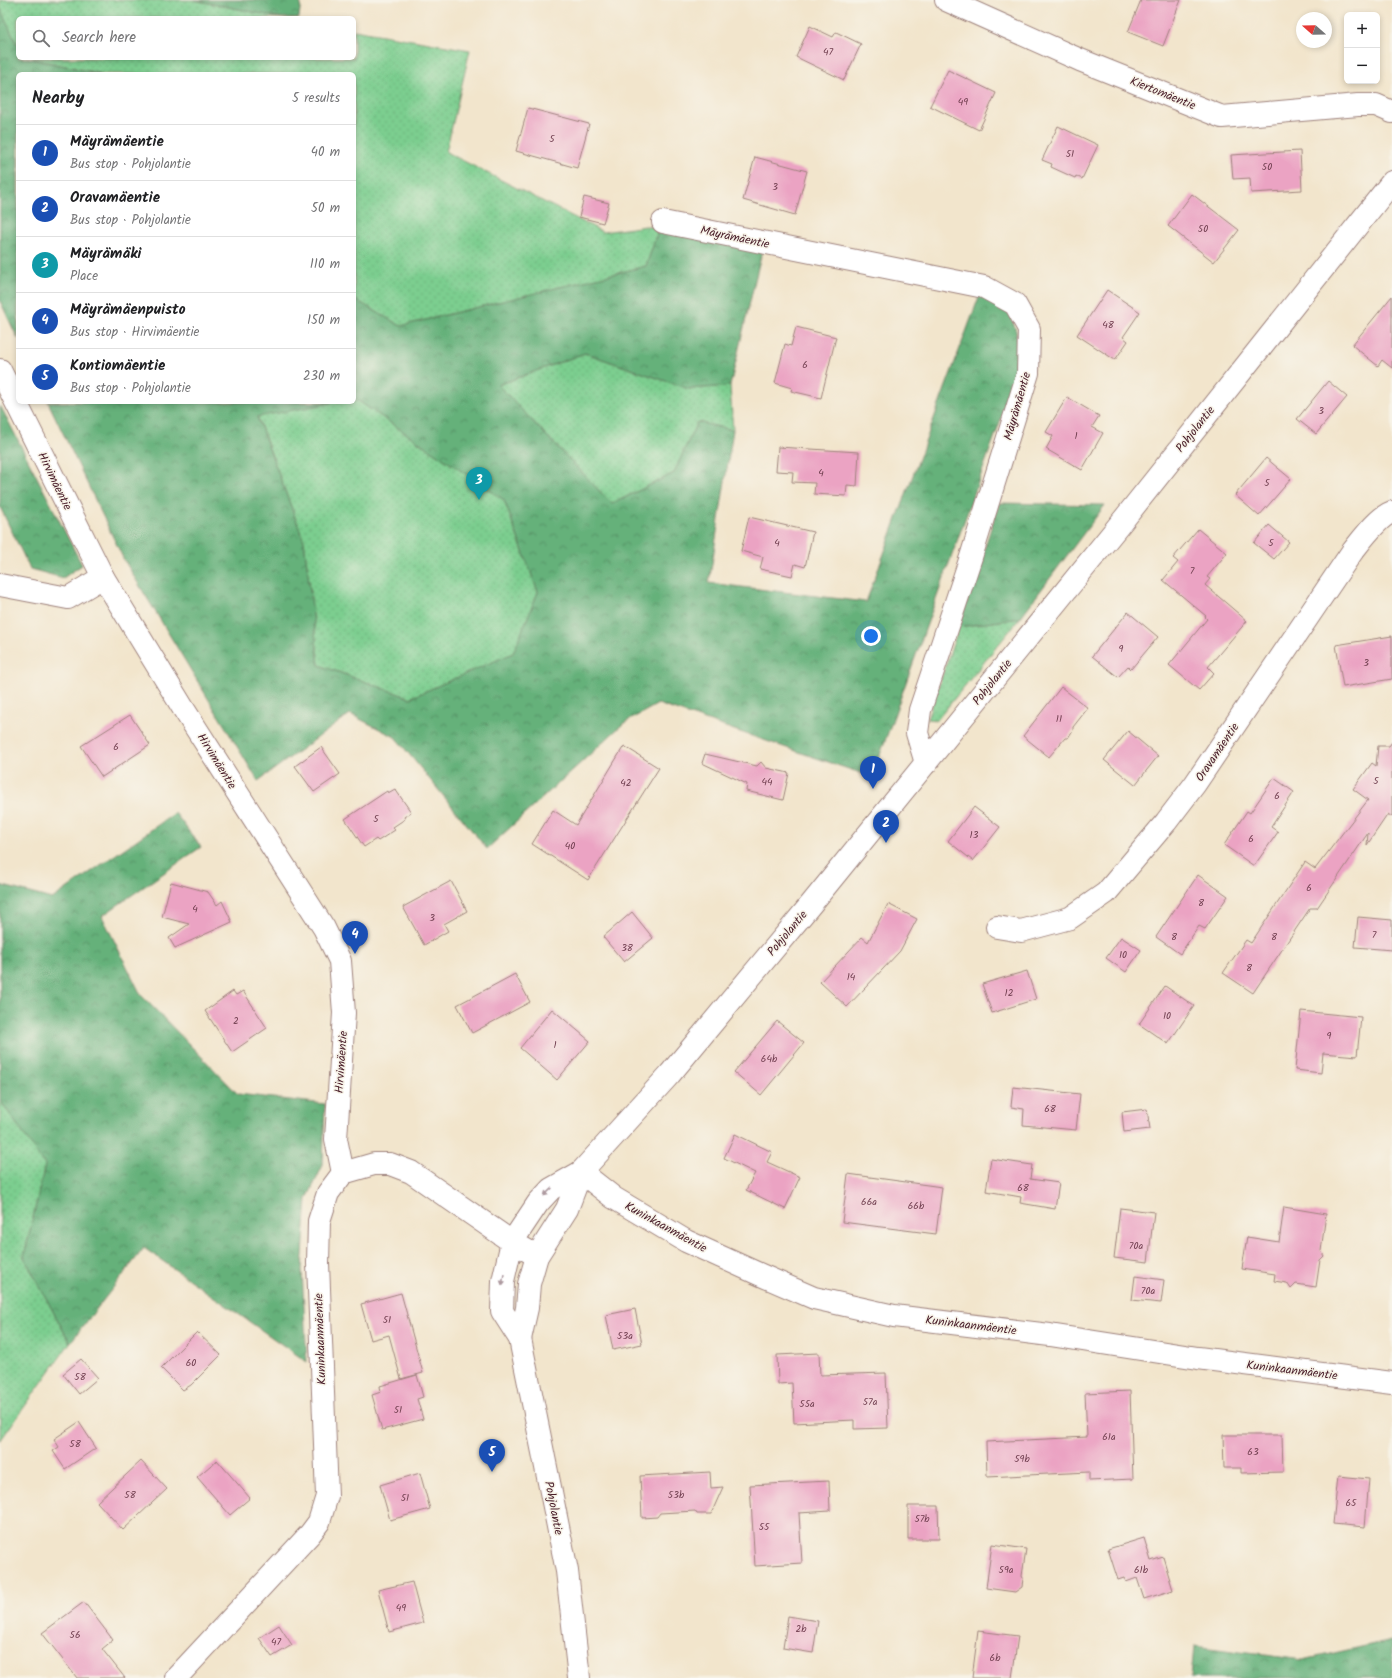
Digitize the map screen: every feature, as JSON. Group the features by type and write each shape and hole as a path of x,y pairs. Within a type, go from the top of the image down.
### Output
{"street":[{"name":"Kiertomäentie","path":"947,0 1080,60 1222,117 1358,105 1376,105 1392,112"},
{"name":"Pohjolantie","path":"579,1678 567,1571 520,1339 502,1311 503,1281 512,1242 538,1203 551,1189 581,1172 670,1074 926,763 1124,519 1392,182"},
{"name":"Mäyrämäentie","path":"663,222 984,287 1015,304 1029,329 1028,373 971,557 920,710 917,733 926,763"},
{"name":"Hirvimäentie","path":"0,370 16,402"},
{"name":"Hirvimäentie","path":"17,404 103,577 183,708 324,928 340,961 344,1013 336,1139 343,1173"},
{"name":"Oravamäentie","path":"997,926 1021,931 1070,918 1106,893 1166,822 1195,784 1352,552 1372,528 1392,512"},
{"path":"0,584 68,598 103,577"},
{"path":"343,1173 374,1164 390,1164 411,1172 512,1242 537,1256"},
{"name":"Pohjolantie","path":"520,1339 527,1308 529,1284 537,1256 567,1209 581,1172"},
{"name":"Kuninkaanmäentie","path":"581,1172 614,1198 686,1241 761,1276 814,1298 894,1316 1050,1335 1198,1358 1392,1383"},
{"name":"Kuninkaanmäentie","path":"176,1678 310,1534 319,1522 327,1496 318,1221 328,1193 343,1173"}],"green space":[{"path":"0,0 194,0 272,16 16,16 16,43 0,8"},
{"path":"194,0 301,0 299,16 272,16"},
{"path":"0,8 16,43 16,60 36,60 94,72 16,72 16,335 0,301"},
{"path":"356,30 470,50 446,152 603,232 646,226 659,228 646,266 401,326 356,300 356,72 94,72 36,60 356,60"},
{"path":"659,228 762,251 730,386 689,389 585,353 498,385 612,504 674,473 697,422 733,430 709,583 866,602 980,294 1010,313 1017,334 1018,372 872,777 658,704 624,723 487,849 395,737 350,714 258,781 124,560 49,404 325,404 257,417 304,541 319,665 410,698 513,653 538,592 504,500 356,399 356,300 401,326 646,266"},
{"path":"585,353 689,389 730,386 733,430 697,422 674,473 612,504 498,385"},
{"path":"356,399 504,500 538,592 514,653 410,698 319,665 304,541 257,416 324,404 356,404"},
{"path":"0,405 82,565 63,578 30,569 0,507"},
{"path":"999,503 1105,505 1020,618 959,627"},
{"path":"1020,618 937,720 927,719 959,627"},
{"path":"175,813 201,847 102,916 141,995 238,1094 325,1104 323,1165 307,1199 302,1270 307,1362 144,1248 70,1343 24,1257 45,1165 0,1100 0,885 52,899"},
{"path":"0,1100 45,1165 24,1257 70,1343 0,1441"},
{"path":"1392,1640 1392,1678 1191,1678 1194,1646 1303,1660"}],"building":[{"path":"1141,0 1181,0 1163,46 1128,32"},
{"path":"810,26 833,37 836,32 861,44 844,80 796,57"},
{"path":"948,70 996,93 979,130 930,106"},
{"path":"528,108 589,124 577,168 516,151"},
{"path":"1058,126 1098,145 1082,179 1076,176 1075,178 1051,167 1052,164 1042,160"},
{"path":"1300,151 1302,190 1251,193 1250,178 1233,179 1231,155"},
{"path":"755,157 807,171 795,215 743,200"},
{"path":"1192,194 1239,230 1214,262 1168,226"},
{"path":"584,197 609,203 603,223 579,217"},
{"path":"1107,290 1140,312 1123,337 1128,341 1115,360 1077,335"},
{"path":"1392,296 1392,368 1382,360 1378,366 1352,345"},
{"path":"796,327 836,337 821,398 791,391 792,388 775,383 785,344 791,346"},
{"path":"1328,381 1347,397 1316,434 1297,419"},
{"path":"1067,397 1099,416 1092,427 1103,433 1082,470 1046,449 1053,436 1046,432"},
{"path":"778,447 859,452 857,486 847,485 846,496 814,494 815,483 792,482 793,472 776,471"},
{"path":"1266,458 1291,479 1259,516 1235,495"},
{"path":"749,517 813,532 805,567 795,564 792,576 760,569 763,557 741,551"},
{"path":"1269,525 1289,542 1274,559 1254,543"},
{"path":"1198,529 1227,553 1207,577 1210,579 1205,585 1247,621 1208,667 1214,673 1199,690 1169,665 1207,619 1205,617 1206,616 1163,580 1178,562 1173,558"},
{"path":"1128,612 1158,637 1131,669 1128,666 1118,677 1092,656"},
{"path":"1392,636 1392,679 1343,687 1336,645"},
{"path":"1061,687 1088,708 1073,727 1073,730 1068,738 1065,738 1049,757 1023,736"},
{"path":"130,715 150,745 102,777 81,746"},
{"path":"1128,731 1158,756 1135,785 1104,760"},
{"path":"1392,742 1392,817 1388,814 1367,845 1368,833 1317,908 1310,908 1253,993 1223,973 1246,940 1251,943 1305,862 1315,869 1368,800 1353,789 1372,763 1376,766 1378,746 1389,746"},
{"path":"624,746 659,768 588,880 532,844 553,810 576,825"},
{"path":"321,747 340,774 314,792 295,766"},
{"path":"705,754 757,766 761,762 766,768 789,773 783,800 746,791 747,784 702,763"},
{"path":"1274,778 1294,792 1271,827 1278,832 1254,866 1224,845 1247,811 1250,813"},
{"path":"395,789 411,812 404,817 405,819 393,827 395,830 378,841 376,839 364,847 345,819 387,791 388,793"},
{"path":"974,807 1000,827 973,861 948,841"},
{"path":"1198,875 1228,896 1205,929 1199,926 1180,954 1156,937"},
{"path":"451,881 467,911 444,924 448,931 424,945 403,907"},
{"path":"171,882 208,892 217,905 222,901 232,922 175,948 169,938 189,924 162,917"},
{"path":"888,904 917,919 900,951 847,1007 820,982 862,937 868,942"},
{"path":"632,912 653,938 624,962 603,937"},
{"path":"1358,917 1392,920 1392,950 1355,947"},
{"path":"1121,937 1141,950 1126,972 1106,958"},
{"path":"1027,971 1036,999 992,1013 982,984"},
{"path":"515,974 530,1002 472,1033 457,1005"},
{"path":"1165,986 1194,1006 1168,1044 1139,1024"},
{"path":"233,991 236,995 243,991 267,1028 232,1052 205,1011"},
{"path":"552,1009 590,1041 557,1080 520,1048"},
{"path":"1301,1011 1361,1017 1357,1056 1323,1053 1321,1073 1295,1070"},
{"path":"777,1021 804,1043 761,1095 734,1072"},
{"path":"1013,1087 1080,1094 1076,1130 1023,1125 1024,1109 1011,1107"},
{"path":"1147,1109 1150,1129 1124,1132 1122,1112"},
{"path":"735,1134 772,1152 767,1162 800,1177 785,1209 746,1190 755,1173 724,1158"},
{"path":"991,1159 1032,1165 1030,1179 1059,1183 1055,1209 1020,1203 1021,1197 986,1191"},
{"path":"848,1174 942,1187 936,1234 842,1222"},
{"path":"1284,1207 1326,1214 1321,1251 1324,1256 1320,1260 1316,1287 1296,1284 1291,1289 1287,1283 1274,1281 1275,1274 1242,1269 1247,1237 1279,1242"},
{"path":"1120,1208 1154,1212 1148,1262 1114,1258"},
{"path":"1135,1276 1164,1280 1161,1303 1132,1300"},
{"path":"401,1293 423,1373 401,1379 389,1335 371,1340 361,1304"},
{"path":"635,1309 642,1344 613,1350 606,1315"},
{"path":"197,1332 221,1355 191,1385 183,1390 161,1368"},
{"path":"819,1353 820,1375 886,1373 888,1428 854,1429 854,1420 794,1423 792,1383 778,1384 777,1355"},
{"path":"81,1359 98,1378 79,1394 63,1374"},
{"path":"417,1375 423,1397 417,1399 423,1419 382,1430 372,1395 381,1392 380,1386"},
{"path":"1130,1391 1133,1479 1089,1481 1089,1472 987,1477 986,1442 1087,1437 1085,1393"},
{"path":"79,1422 96,1448 65,1469 53,1451 59,1447 54,1439"},
{"path":"1223,1435 1282,1435 1283,1472 1241,1473 1241,1468 1224,1468"},
{"path":"217,1460 250,1498 230,1515 197,1477"},
{"path":"141,1461 167,1489 123,1530 97,1502"},
{"path":"710,1472 711,1488 723,1487 711,1514 697,1514 695,1511 660,1513 657,1517 642,1518 640,1476"},
{"path":"420,1473 430,1509 390,1520 380,1485"},
{"path":"1338,1476 1369,1479 1365,1527 1333,1524"},
{"path":"829,1481 830,1511 799,1513 802,1563 755,1566 750,1485"},
{"path":"908,1506 938,1506 939,1539 908,1539"},
{"path":"1144,1538 1151,1561 1163,1557 1173,1590 1144,1599 1137,1578 1126,1582 1124,1578 1118,1580 1108,1549"},
{"path":"992,1544 1026,1549 1022,1587 1015,1592 986,1588"},
{"path":"412,1582 423,1623 389,1632 378,1590"},
{"path":"84,1602 113,1640 102,1649 125,1678 77,1678 42,1633"},
{"path":"788,1616 818,1621 813,1653 783,1648"},
{"path":"279,1625 292,1645 272,1657 259,1638"},
{"path":"978,1631 1018,1636 1012,1678 972,1678"}],"place":[{"name":"Mäyrämäki","path":"479,500"},
{"name":"Mäyrämäentie","path":"873,789"},
{"name":"Oravamäentie","path":"886,843"},
{"name":"Mäyrämäenpuisto","path":"355,954"},
{"name":"Kontiomäentie","path":"492,1472"}]}
